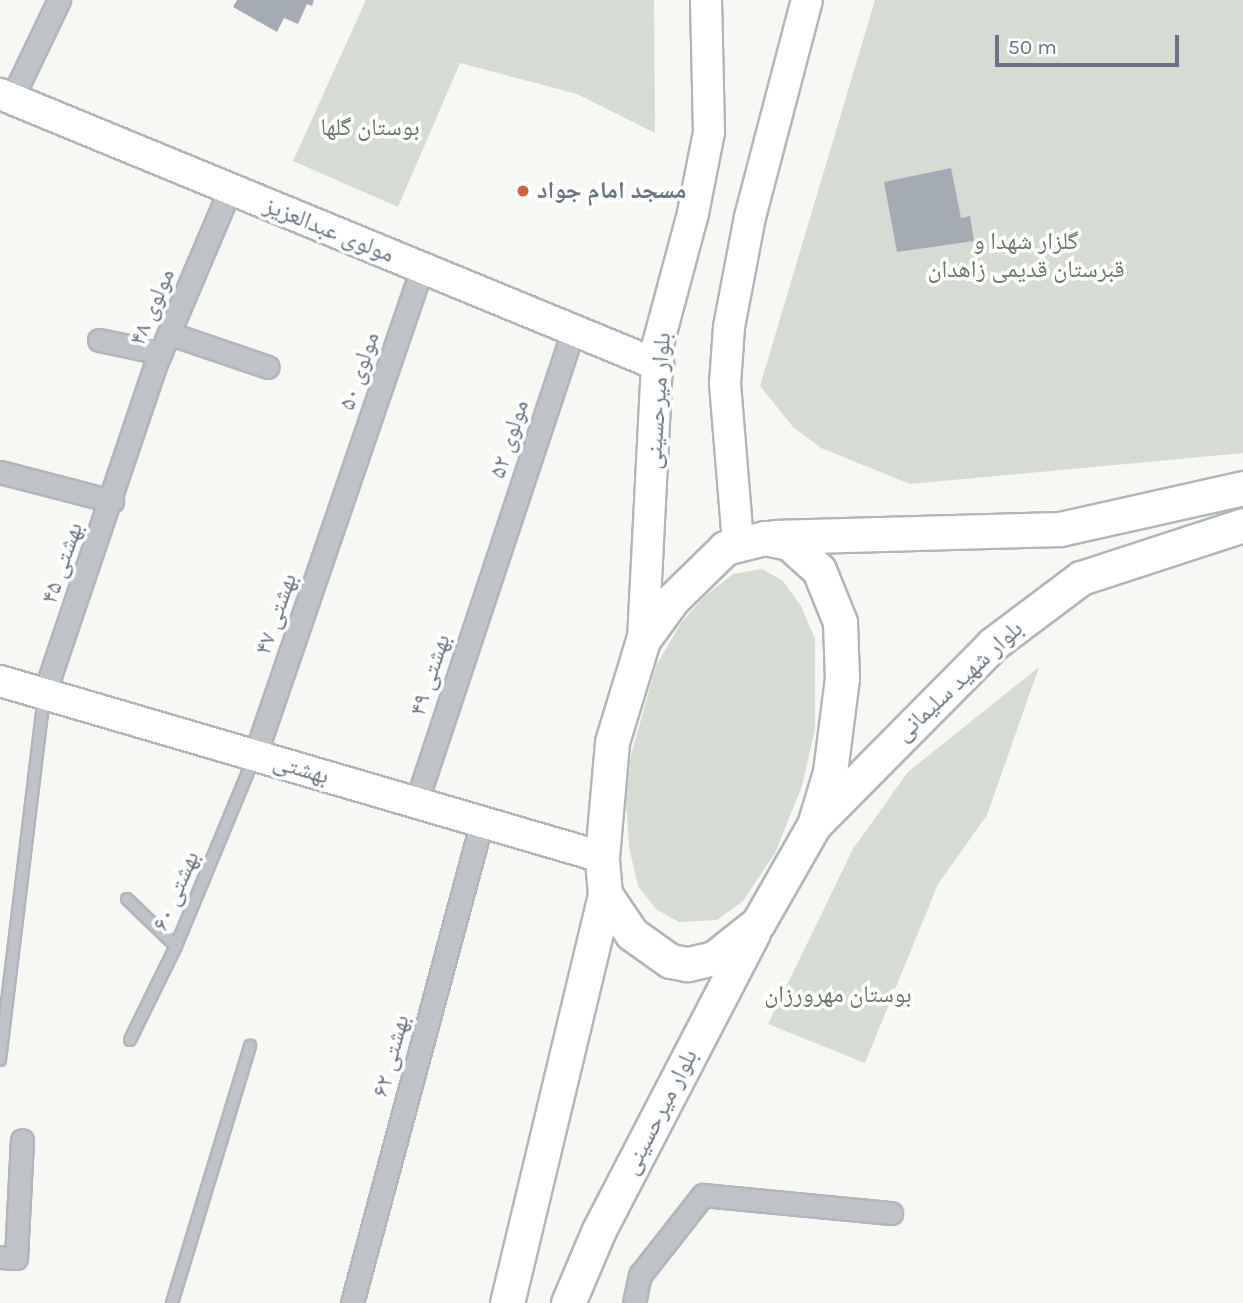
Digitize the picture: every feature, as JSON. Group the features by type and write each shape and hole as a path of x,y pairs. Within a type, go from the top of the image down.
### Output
{"main road":[{"name":"بلوار میرحسینی","path":"643,640 658,344 693,213 709,132 706,0"},
{"path":"751,540 725,383 729,327 750,217 807,0"},
{"name":"مولوی عبدالعزیز","path":"6,96 658,365"},
{"path":"507,1303 606,894 602,857 611,747 643,640 691,577 751,540 1060,529 1243,488"},
{"name":"بلوار شهید سلیمانی","path":"814,825 993,644 1081,578 1243,525"},
{"path":"751,540 789,544 819,570 840,622 842,678 836,738 814,825"},
{"name":"بهشتی","path":"0,681 602,857"},
{"name":"بلوار میرحسینی","path":"568,1303 599,1230 758,923 814,825"},
{"path":"606,894 632,933 670,961 687,964 714,958 758,923"}],"street":[{"path":"6,96 59,0"},
{"name":"مولوی ۴۸","path":"128,449 161,353 230,189"},
{"name":"مولوی ۵۰","path":"346,491 422,268"},
{"name":"مولوی ۵۲","path":"495,564 573,330"},
{"path":"171,334 268,368"},
{"path":"99,340 161,353"},
{"name":"بهشتی ۴۵","path":"44,694 128,449"},
{"path":"0,472 112,501"},
{"name":"بهشتی ۴۷","path":"255,755 346,491"},
{"name":"بهشتی ۴۹","path":"416,803 495,564"},
{"name":"بهشتی ۶۲","path":"352,1303 481,822"},
{"path":"0,1257 16,1258 22,1140"},
{"path":"634,1303 640,1275 703,1195 891,1213"}],"lane":[{"path":"0,1060 44,694"},
{"name":"بهشتی ۶۰","path":"130,1040 176,946 255,755"},
{"path":"127,899 176,946"},
{"path":"172,1303 250,1046"}],"green space":[{"name":"بوستان گلها","path":"366,0 654,0 655,133 577,94 460,63 398,207 293,161"},
{"name":"گلزار شهدا و قبرستان قدیمی زاهدان","path":"875,0 1243,0 1243,453 910,484 821,448 793,427 760,386"},
{"path":"762,569 783,581 801,606 815,639 815,729 802,786 775,853 743,901 717,920 679,922 656,909 638,886 629,847 626,800 631,755 656,666 681,623 703,598 733,574"},
{"name":"بوستان مهرورزان","path":"1039,667 987,815 938,884 865,1063 768,1024 853,849 908,772"}],"building":[{"path":"237,0 314,0 312,6 307,4 298,24 284,18 277,32 233,7"},
{"path":"951,168 961,218 970,216 974,241 897,252 884,182"}],"place":[{"name":"مسجد امام جواد","path":"523,191"}]}
